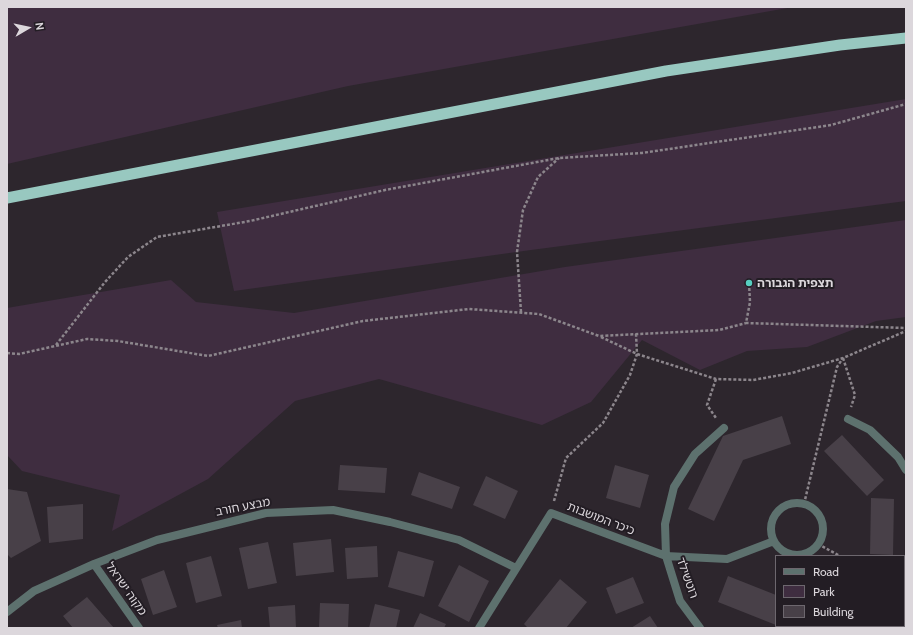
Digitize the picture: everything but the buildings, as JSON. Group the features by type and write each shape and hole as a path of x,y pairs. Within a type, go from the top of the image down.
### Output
{"highway":[{"path":"7,198 610,81 773,54 906,38"}],"street":[{"path":"848,419 870,430 898,457 906,470"},
{"name":"רוטשילד","path":"700,628 680,601 666,556 665,524 674,487 695,454 724,428"},
{"path":"804,504 811,507 821,520 822,532 818,544 809,552 796,555 784,552 774,541 771,524 774,516 780,509 788,505 804,504"},
{"name":"מבצע חורב","path":"7,612 34,591 94,564 157,540 266,513 333,510 390,522 459,540 516,568"},
{"name":"כיכר המושבות","path":"482,627 516,568 551,513 666,556 727,559 774,541"},
{"name":"מקוה ישראל","path":"94,564 139,628"}],"path":[{"path":"56,345 105,282 128,257 156,237 250,221 385,190 559,158 642,153 831,125 906,104"},
{"path":"521,312 517,252 523,210 538,177 559,158"},
{"path":"746,323 750,302 749,283"},
{"path":"7,353 19,354 87,339 118,341 208,356 363,321 469,309 539,314 599,336 636,354 716,379 753,380 792,373 843,358 906,330"},
{"path":"599,336 719,330 746,323 906,330"},
{"path":"551,513 566,458 603,423 630,375 636,354 636,334"},
{"path":"843,358 855,395 848,419"},
{"path":"804,504 837,367 843,358"},
{"path":"716,379 707,405 724,428"},
{"path":"818,544 838,555"}],"green space":[{"path":"7,7 793,7 348,86 7,164"},
{"path":"906,99 906,201 531,250 234,291 217,212"},
{"path":"906,220 906,317 876,321 807,347 747,351 700,370 642,340 591,402 542,425 379,379 295,401 208,479 112,531 120,495 22,471 7,455 7,308 171,280 196,302 294,313 565,267"}],"place":[{"name":"תצפית הגבורה","path":"749,283"}]}
